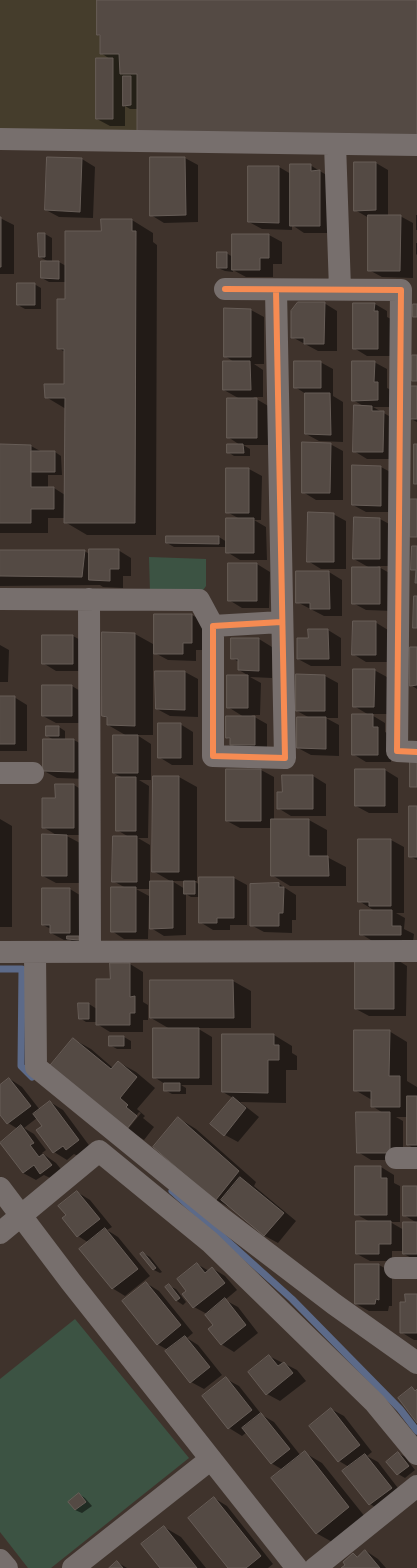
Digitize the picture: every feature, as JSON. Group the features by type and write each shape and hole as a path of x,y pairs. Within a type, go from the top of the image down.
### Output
{"street":[{"path":"0,139 417,145"},
{"path":"335,144 340,289"},
{"path":"225,289 401,290 397,751 417,752"},
{"path":"0,599 199,600 213,626 213,756 285,758 281,622 276,290"},
{"path":"89,600 90,952"},
{"path":"213,626 281,622"},
{"path":"0,773 33,773"},
{"path":"0,952 417,951"},
{"path":"35,952 36,1067 220,1217 334,1304 417,1363"},
{"path":"0,1233 99,1151 210,1242 375,1403 417,1454"},
{"path":"0,1188 297,1568"},
{"path":"395,1268 417,1268"},
{"path":"73,1568 211,1459"},
{"path":"315,1568 417,1486"},
{"path":"0,1560 7,1568"}],"shaded area":[{"path":"0,0 417,0 417,133 0,133"}],"green space":[{"path":"149,557 206,559 206,586 201,593 150,592"},
{"path":"75,1319 189,1458 51,1568 28,1568 0,1532 0,1379"}],"building":[{"path":"97,0 417,0 417,137 137,136 137,74 120,74 119,54 100,54 100,35 97,35"},
{"path":"96,58 113,58 113,119 96,119"},
{"path":"123,76 131,76 131,105 123,106"},
{"path":"47,157 82,158 80,212 45,210"},
{"path":"150,157 185,157 186,215 150,216"},
{"path":"354,162 376,162 376,210 354,211"},
{"path":"290,164 311,164 311,171 320,170 320,226 290,226"},
{"path":"248,166 279,166 279,223 248,222"},
{"path":"368,215 401,215 400,271 368,271"},
{"path":"1,217 1,267 0,267"},
{"path":"101,219 132,219 132,231 136,231 135,523 64,523 65,398 45,398 44,384 64,384 64,349 57,349 57,299 65,299 65,231 101,231"},
{"path":"38,233 45,233 45,257 39,257"},
{"path":"232,234 269,234 269,258 260,258 260,270 232,270"},
{"path":"217,252 227,252 227,268 217,268"},
{"path":"41,261 59,261 59,279 41,278"},
{"path":"17,283 35,283 35,305 17,305"},
{"path":"298,302 325,302 324,344 304,344 304,338 291,338 291,311"},
{"path":"353,303 375,303 374,311 378,311 378,349 353,349"},
{"path":"413,304 417,304 417,317 413,317"},
{"path":"224,308 251,309 251,357 224,357"},
{"path":"412,355 417,355 417,381 412,381"},
{"path":"223,361 250,361 251,390 223,390"},
{"path":"294,361 321,361 321,388 294,388"},
{"path":"352,361 375,361 374,382 378,382 378,400 352,401"},
{"path":"410,386 417,386 417,419 410,419"},
{"path":"305,393 330,393 331,435 305,434"},
{"path":"227,398 257,398 257,438 227,438"},
{"path":"354,405 372,406 372,411 384,411 383,452 353,452"},
{"path":"302,442 331,443 330,493 302,493"},
{"path":"0,444 31,445 31,487 54,487 54,509 31,509 31,523 0,523"},
{"path":"227,444 243,444 244,453 227,453"},
{"path":"414,444 417,444 417,484 414,484"},
{"path":"31,451 55,451 55,472 31,472"},
{"path":"352,465 381,466 381,506 352,505"},
{"path":"226,468 249,468 249,513 226,513"},
{"path":"410,499 417,499 417,537 410,537"},
{"path":"308,512 334,513 334,562 307,562"},
{"path":"354,517 380,518 380,559 353,559"},
{"path":"226,518 254,518 254,553 226,553"},
{"path":"166,536 219,536 219,544 166,543"},
{"path":"412,546 417,546 417,583 415,583 416,570 411,570"},
{"path":"89,549 119,549 119,569 110,569 110,581 89,580"},
{"path":"0,550 85,550 82,577 0,576"},
{"path":"228,563 257,563 257,601 228,601"},
{"path":"352,567 380,567 380,604 352,604"},
{"path":"296,571 329,571 330,609 310,609 310,603 296,603"},
{"path":"414,596 417,596 417,628 413,628"},
{"path":"154,614 192,614 192,643 183,643 183,654 154,654"},
{"path":"353,621 376,621 376,655 352,655"},
{"path":"308,629 328,629 329,659 297,659 297,638 308,638"},
{"path":"102,632 135,633 135,726 107,725 107,717 102,716"},
{"path":"42,635 73,635 73,664 42,664"},
{"path":"231,638 259,638 259,671 238,670 238,659 231,659"},
{"path":"410,647 417,647 417,685 410,686"},
{"path":"353,669 375,669 374,707 353,707"},
{"path":"155,671 185,671 185,710 156,709"},
{"path":"296,674 325,675 325,711 296,711"},
{"path":"227,675 248,675 248,708 227,708"},
{"path":"42,685 72,685 72,716 42,716"},
{"path":"0,696 15,696 15,744 0,744"},
{"path":"352,714 373,714 373,727 378,727 378,755 352,755"},
{"path":"226,716 255,716 255,745 230,745 230,738 226,738"},
{"path":"297,717 326,717 326,749 297,748"},
{"path":"158,723 181,723 181,758 158,758"},
{"path":"46,726 59,726 59,736 46,736"},
{"path":"113,735 138,735 138,773 113,773"},
{"path":"43,739 74,739 74,772 43,771"},
{"path":"410,761 417,761 417,787 410,787"},
{"path":"226,769 261,769 261,821 226,821"},
{"path":"355,769 385,769 385,806 355,806"},
{"path":"282,775 313,775 313,809 277,809 277,792 282,792"},
{"path":"153,776 179,776 179,872 152,872"},
{"path":"116,777 136,777 136,831 116,831"},
{"path":"55,784 74,784 74,828 42,828 42,798 55,798"},
{"path":"409,806 417,806 417,857 409,857"},
{"path":"271,819 309,819 309,856 328,856 329,876 271,876"},
{"path":"42,834 67,835 67,876 42,876"},
{"path":"113,836 137,836 137,882 112,882"},
{"path":"358,839 391,839 391,906 369,906 369,902 358,902"},
{"path":"199,877 234,877 234,918 217,918 217,923 199,923"},
{"path":"150,881 173,881 173,928 150,929"},
{"path":"184,881 195,881 195,894 184,894"},
{"path":"279,883 279,887 284,887 283,913 279,913 279,926 250,926 250,884"},
{"path":"111,887 136,887 136,932 111,932"},
{"path":"42,888 70,888 70,933 50,933 50,925 42,925"},
{"path":"360,910 392,910 392,926 401,926 401,935 360,935"},
{"path":"67,936 79,936 79,940 67,939"},
{"path":"355,957 394,957 394,1009 355,1009"},
{"path":"110,963 130,963 130,997 135,996 135,1013 130,1013 130,1025 96,1025 96,979 110,979"},
{"path":"150,980 233,980 234,1018 150,1018"},
{"path":"78,1003 89,1003 89,1019 79,1019"},
{"path":"153,1028 199,1028 199,1078 153,1078"},
{"path":"354,1030 390,1030 389,1076 400,1076 400,1107 371,1107 371,1091 354,1091"},
{"path":"222,1034 274,1034 274,1045 279,1045 279,1060 268,1060 268,1093 222,1092"},
{"path":"109,1036 124,1036 124,1046 109,1046"},
{"path":"73,1038 111,1069 118,1061 137,1077 120,1098 128,1105 126,1107 137,1116 126,1130 49,1067"},
{"path":"9,1078 31,1106 7,1124 0,1115 0,1085"},
{"path":"164,1083 180,1083 180,1091 164,1091"},
{"path":"407,1096 417,1096 417,1145 407,1145"},
{"path":"233,1097 246,1108 224,1136 210,1124"},
{"path":"50,1101 79,1140 66,1150 63,1146 53,1153 36,1130 42,1126 33,1114"},
{"path":"356,1112 390,1112 390,1153 357,1153"},
{"path":"178,1117 239,1171 215,1201 153,1147"},
{"path":"21,1125 34,1143 30,1145 39,1157 43,1154 52,1165 40,1174 34,1165 23,1173 0,1143"},
{"path":"355,1166 381,1166 381,1178 387,1178 387,1215 355,1215"},
{"path":"240,1177 284,1213 264,1236 221,1200"},
{"path":"403,1186 417,1186 417,1216 403,1216"},
{"path":"77,1191 100,1219 77,1237 62,1218 66,1215 58,1206"},
{"path":"356,1221 391,1221 391,1244 379,1244 379,1254 356,1254"},
{"path":"403,1222 417,1222 417,1254 403,1254"},
{"path":"105,1228 138,1269 112,1289 79,1249"},
{"path":"143,1252 156,1268 153,1270 140,1254"},
{"path":"197,1263 205,1273 212,1267 225,1283 193,1308 182,1294 186,1291 177,1279"},
{"path":"355,1264 379,1264 379,1300 376,1299 375,1304 355,1304"},
{"path":"146,1282 181,1325 157,1345 122,1301"},
{"path":"169,1284 180,1298 176,1301 165,1287"},
{"path":"405,1294 417,1294 417,1333 400,1333 400,1302 405,1302"},
{"path":"225,1298 246,1325 221,1345 208,1329 213,1325 205,1315"},
{"path":"185,1336 210,1367 190,1383 165,1351"},
{"path":"269,1355 278,1366 284,1362 293,1373 266,1395 248,1372"},
{"path":"226,1377 252,1410 228,1429 202,1396"},
{"path":"412,1387 415,1391 417,1389 417,1423 398,1398"},
{"path":"331,1408 360,1445 338,1462 309,1426"},
{"path":"261,1413 290,1449 271,1464 242,1428"},
{"path":"305,1451 349,1507 316,1534 271,1478"},
{"path":"398,1452 409,1466 397,1475 386,1462"},
{"path":"365,1454 392,1488 369,1505 342,1471"},
{"path":"79,1493 86,1502 75,1510 68,1502"},
{"path":"214,1497 261,1556 246,1568 228,1568 188,1518"},
{"path":"164,1526 197,1568 160,1568 141,1544"},
{"path":"365,1550 380,1568 341,1568 345,1565 343,1562 353,1553 357,1557"},
{"path":"117,1561 123,1568 109,1568"}],"waterway":[{"path":"0,969 22,969 21,1066 32,1077"},
{"path":"172,1191 292,1299 400,1409 417,1431"}],"cycle path":[{"path":"225,289 401,290 397,751 417,752"},
{"path":"276,290 285,758 213,756 213,626 281,622"}]}
